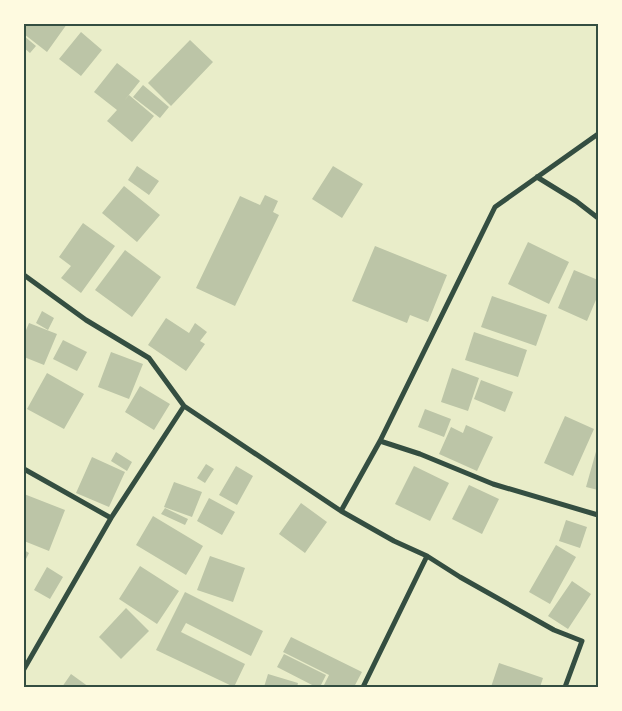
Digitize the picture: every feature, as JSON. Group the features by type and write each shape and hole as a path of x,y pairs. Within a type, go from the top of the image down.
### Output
{"street":[{"path":"341,511 380,441 494,207 598,134"},
{"path":"537,177 576,201 598,218"},
{"path":"24,275 86,320 149,358 184,406 341,511 394,541 427,556 460,577 554,630 582,642 565,687"},
{"path":"24,669 111,518 184,406"},
{"path":"380,441 420,454 493,484 598,515"},
{"path":"24,469 111,518"},
{"path":"363,687 427,556"}],"building":[{"path":"24,24 67,24 47,52 24,34"},
{"path":"81,32 102,50 81,76 59,59"},
{"path":"24,36 36,46 30,53 24,48"},
{"path":"190,40 213,62 171,106 148,83"},
{"path":"117,63 140,81 124,101 129,95 154,116 132,142 107,121 117,110 94,92"},
{"path":"143,85 169,107 160,118 133,97"},
{"path":"137,166 159,181 149,195 128,180"},
{"path":"333,166 363,184 342,218 312,199"},
{"path":"124,186 160,215 137,242 102,213"},
{"path":"265,195 278,201 273,212 279,215 235,306 196,288 240,196 260,205"},
{"path":"83,223 115,246 81,293 61,278 71,266 59,257"},
{"path":"528,242 569,262 549,304 508,284"},
{"path":"375,246 447,275 428,322 410,315 407,323 352,301"},
{"path":"125,250 161,277 132,317 95,290"},
{"path":"574,270 598,280 598,295 587,321 558,308"},
{"path":"492,296 547,315 536,346 481,327"},
{"path":"42,311 54,318 48,330 36,323"},
{"path":"166,318 189,333 195,323 207,332 200,341 205,344 186,371 148,345"},
{"path":"29,323 57,334 44,365 24,357 24,335"},
{"path":"474,332 527,350 518,377 465,360"},
{"path":"63,340 87,352 77,371 53,359"},
{"path":"111,352 143,364 129,399 98,387"},
{"path":"452,368 479,378 468,411 441,402"},
{"path":"47,373 84,394 64,429 27,409"},
{"path":"481,380 513,392 505,412 474,399"},
{"path":"140,386 170,404 154,430 125,412"},
{"path":"425,409 451,419 444,437 418,427"},
{"path":"565,416 594,429 573,476 544,463"},
{"path":"466,425 493,437 477,471 439,454 451,427 463,433"},
{"path":"598,448 598,490 586,487"},
{"path":"116,452 132,462 127,471 111,461"},
{"path":"92,457 125,472 109,507 76,493"},
{"path":"206,464 214,469 205,483 197,478"},
{"path":"236,466 253,476 237,505 219,495"},
{"path":"414,466 449,483 430,521 395,504"},
{"path":"174,482 202,492 192,517 164,507"},
{"path":"469,485 499,499 482,534 452,519"},
{"path":"24,494 65,510 49,551 24,541"},
{"path":"209,498 235,512 222,535 197,521"},
{"path":"301,503 327,522 305,553 279,534"},
{"path":"165,508 188,519 185,525 161,514"},
{"path":"153,516 203,546 186,575 136,545"},
{"path":"566,520 587,527 580,548 559,541"},
{"path":"556,545 576,557 550,604 529,592"},
{"path":"24,550 29,553 24,563"},
{"path":"210,556 245,568 233,602 197,590"},
{"path":"140,566 179,591 157,624 119,599"},
{"path":"47,567 63,577 50,599 34,590"},
{"path":"572,581 591,594 568,629 548,616"},
{"path":"185,592 263,631 251,656 186,623 181,632 245,664 234,687 156,650"},
{"path":"126,608 149,631 121,659 99,637"},
{"path":"291,637 362,672 354,687 323,687 329,675 283,652"},
{"path":"284,654 326,675 320,687 316,687 277,667"},
{"path":"499,663 543,678 540,687 491,687"},
{"path":"71,674 89,687 62,687"},
{"path":"268,674 298,683 297,687 264,687"}]}
